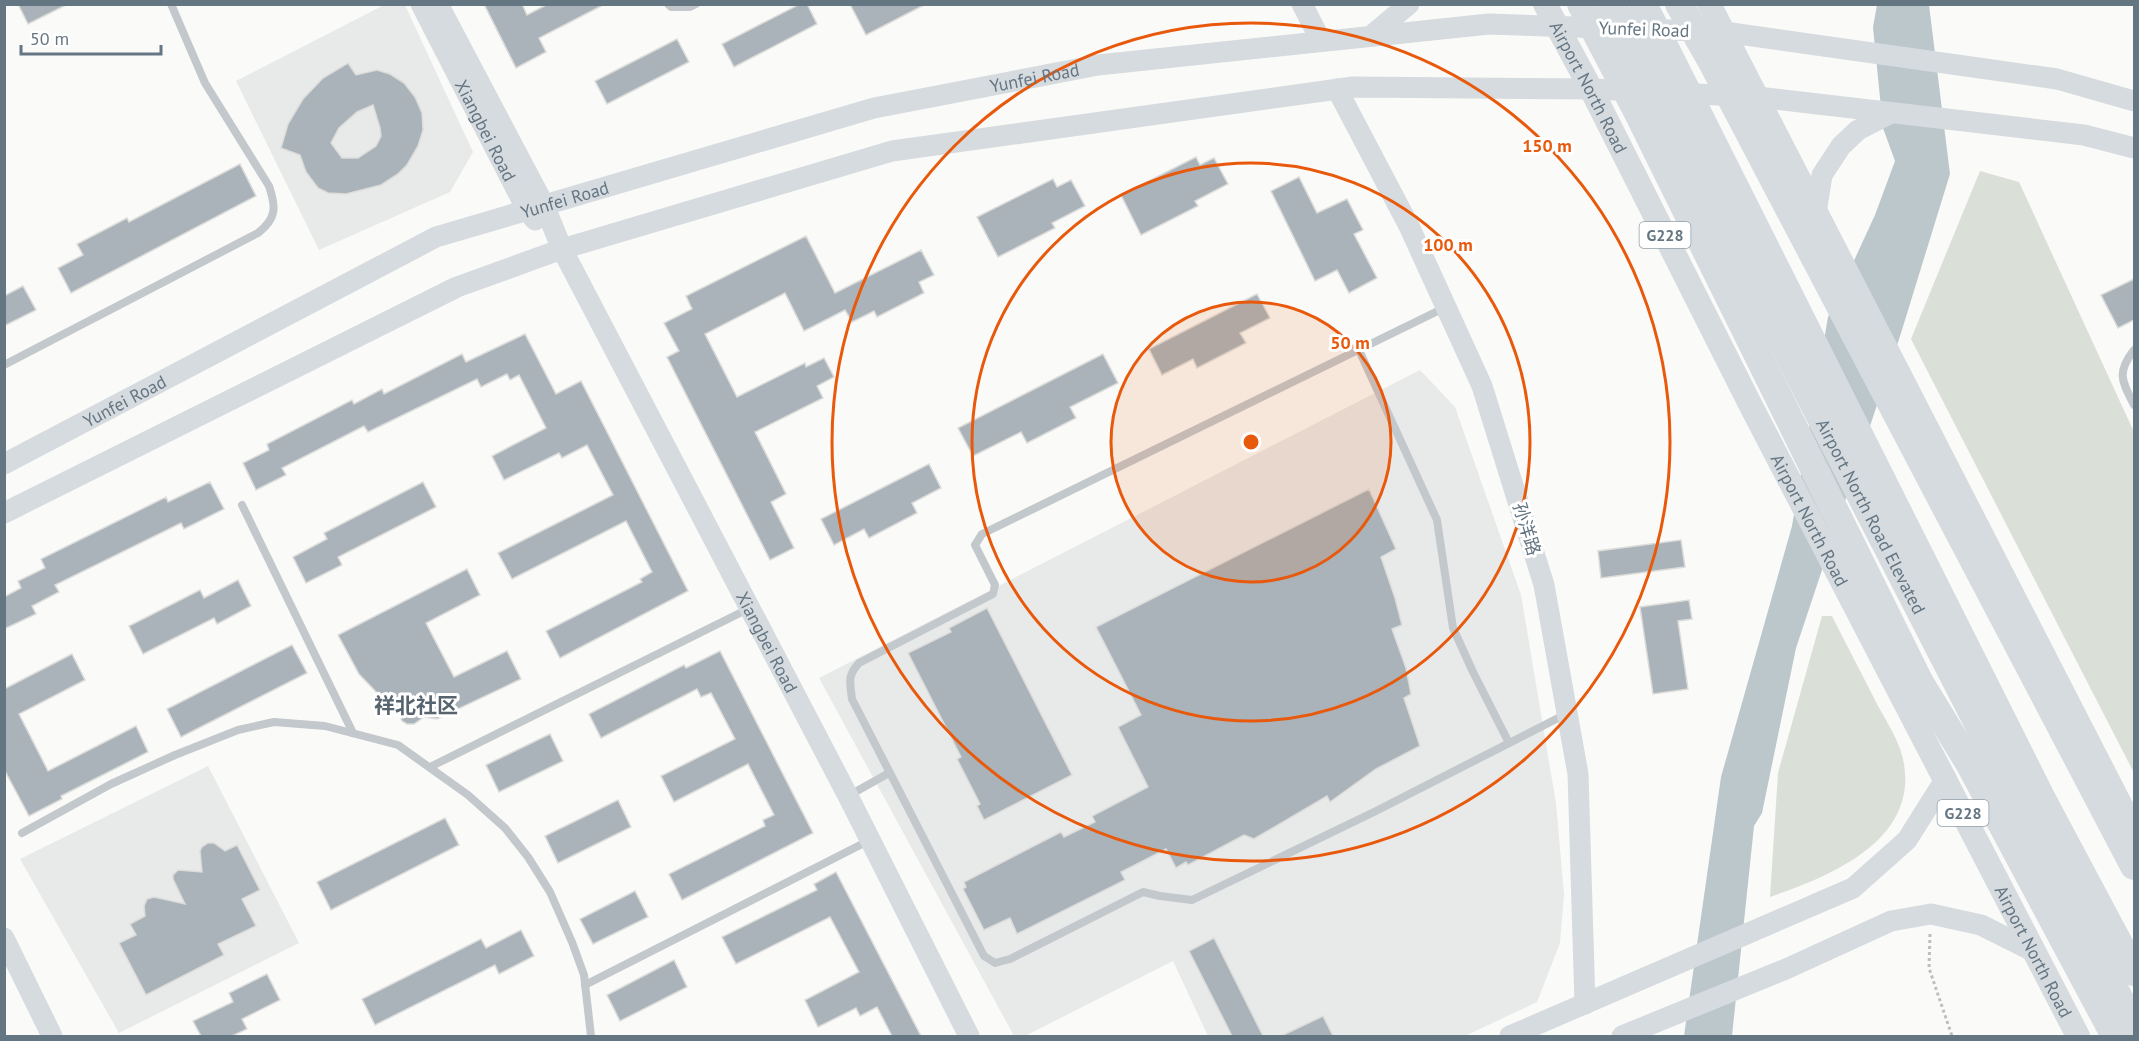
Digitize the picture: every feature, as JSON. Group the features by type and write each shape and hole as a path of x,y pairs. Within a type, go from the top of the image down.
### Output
{"highway":[{"path":"1581,4 1638,113 1919,681 1969,763 2115,1036"},
{"name":"Airport North Road Elevated","path":"1612,4 1804,385 2134,1027"},
{"name":"Airport North Road Elevated","path":"1643,4 2042,799 2134,972"},
{"path":"1679,4 2134,866"}],"main road":[{"name":"Xiangbei Road","path":"421,4 535,207 562,249 848,796 969,1036"},
{"name":"Xiangbei Road","path":"438,4 535,207"},
{"path":"1302,4 1321,41"},
{"path":"1371,36 1409,4"},
{"path":"1709,4 2134,831"},
{"name":"Yunfei Road","path":"4,464 436,237 874,108 1098,65 1489,24 1550,15 1724,32 2057,79 2134,101"},
{"name":"Airport North Road","path":"1550,15 1591,89 2078,1036"},
{"path":"4,513 458,287 562,249 892,151 1353,87 1591,89 1757,97 2084,135 2134,148"},
{"name":"孙洋路","path":"1337,89 1409,226 1482,386 1544,585 1578,774 1585,1004"},
{"path":"1816,213 1822,175 1841,146 1858,130 1892,113"},
{"path":"1510,1036 1853,888 1907,840 1946,778"},
{"path":"1622,1036 1786,969 1891,921 1931,914 1981,925 2035,952"},
{"path":"4,938 52,1036"}],"lane":[{"path":"4,366 258,233 267,226 274,214 274,201 269,186 205,83 171,4"},
{"path":"668,4 671,7 690,7 696,4"},
{"path":"1446,307 982,534 975,545 995,585 993,594 859,663 849,680 852,699 984,956 995,963 1010,959 1143,892 1192,900 1374,812 1567,714"},
{"path":"1359,350 1437,520 1453,628 1509,743"},
{"path":"2134,350 2124,362 2123,382 2134,405"},
{"path":"242,505 353,733"},
{"path":"430,767 750,609"},
{"path":"21,833 111,784 176,754 238,730 274,722 325,726 398,745 468,795 505,828 528,857 550,892 584,975 591,1036"},
{"path":"848,796 889,773"},
{"path":"585,985 870,840"}],"path":[{"path":"1931,914 1929,968 1952,1036"}],"shaded area":[{"path":"384,5 405,5 473,152 450,192 319,250 236,81"},
{"path":"1877,5 1929,5 1950,174 1901,333 1796,648 1762,813 1754,826 1732,1036 1684,1036 1721,777 1792,526 1828,317 1875,215 1895,161 1883,128 1873,27"},
{"path":"1980,171 2019,182 2134,432 2134,773 1911,339"},
{"path":"1420,370 1455,407 1521,595 1556,803 1564,895 1560,943 1537,1002 1465,1036 1208,1036 1173,961 1025,1036 1014,1036 819,678"},
{"path":"1822,616 1832,616 1890,727 1904,764 1904,791 1897,815 1883,835 1864,852 1817,879 1770,897 1778,773"},
{"path":"208,766 299,943 119,1033 20,859"}],"building":[{"path":"18,4 68,4 28,24"},
{"path":"484,4 522,4 527,15 548,4 605,4 539,38 546,52 516,68"},
{"path":"800,4 807,4 817,24 734,67 722,44"},
{"path":"850,4 926,4 866,35"},
{"path":"677,39 689,62 607,104 595,81"},
{"path":"348,63 356,75 377,70 390,74 404,83 415,97 422,113 423,130 418,146 407,165 398,174 381,185 346,194 328,193 318,188 306,172 300,155 281,148 288,124 303,99 323,78","holes":["373,105 381,136 376,146 358,158 342,158 331,143 339,128 357,112"]},
{"path":"1196,157 1200,165 1214,158 1228,184 1195,201 1198,206 1141,235 1121,195"},
{"path":"240,164 256,196 71,293 58,268 83,255 77,244 127,218 129,222"},
{"path":"1299,177 1317,213 1347,199 1363,230 1354,234 1377,278 1349,293 1337,270 1315,281 1271,191"},
{"path":"1053,179 1057,187 1071,180 1085,206 1052,223 1055,228 998,257 977,217"},
{"path":"806,236 835,293 921,250 934,275 919,282 924,293 877,317 874,311 852,322 845,310 804,331 785,293 705,334 737,397 805,363 806,367 824,358 834,377 817,386 823,398 755,432 786,494 771,502 794,548 770,560 667,357 679,351 664,323 692,309 686,296"},
{"path":"2134,279 2134,320 2118,328 2101,295"},
{"path":"23,286 36,310 4,326 4,296"},
{"path":"1257,294 1270,318 1240,333 1246,343 1197,368 1193,359 1162,375 1149,349"},
{"path":"525,334 556,394 581,381 688,591 560,658 546,631 642,582 640,579 652,572 626,521 512,579 498,553 613,495 587,445 562,458 559,453 504,480 492,456 546,428 519,375 510,380 507,374 481,387 477,379 368,432 364,426 282,468 286,475 256,490 243,463 269,450 267,444 352,400 354,404 382,389 384,394 462,354 466,362"},
{"path":"1103,354 1118,383 1070,407 1076,418 1027,443 1021,432 973,456 958,428"},
{"path":"929,464 941,488 912,503 917,513 869,538 864,529 834,545 821,519"},
{"path":"210,482 224,509 184,529 181,523 55,585 59,592 32,606 36,614 4,629 4,597 21,588 18,581 45,568 41,559 166,497 168,502"},
{"path":"423,482 436,507 338,557 342,565 306,583 293,557 327,539 324,533"},
{"path":"1369,489 1396,549 1381,557 1402,625 1392,629 1406,668 1411,694 1404,698 1420,746 1376,769 1330,802 1327,796 1254,839 1244,835 1188,865 1186,862 1176,868 1166,849 1121,872 1125,880 1017,934 1010,918 984,930 963,889 966,887 964,882 1061,832 1064,837 1095,822 1092,816 1148,787 1118,727 1141,715 1096,627"},
{"path":"1681,540 1685,567 1601,578 1598,551"},
{"path":"467,569 480,595 426,623 454,677 507,651 521,679 437,719 424,717 414,724 407,724 402,721 397,707 381,697 359,674 338,635"},
{"path":"238,580 251,606 217,624 214,618 143,654 129,626 200,590 204,598"},
{"path":"1689,600 1692,619 1678,621 1688,689 1653,694 1640,607"},
{"path":"987,608 1072,775 984,820 977,806 980,804 957,759 961,757 908,653 951,632 949,628"},
{"path":"292,645 307,673 181,737 167,709"},
{"path":"720,651 813,833 682,900 669,874 765,826 763,820 774,815 748,764 674,802 661,776 735,739 711,693 701,697 697,689 601,738 589,714 684,665 686,668"},
{"path":"72,654 85,680 19,714 48,771 136,726 148,752 61,796 62,799 29,816 4,769 4,686 6,688"},
{"path":"550,734 563,761 499,792 486,765"},
{"path":"618,800 631,827 558,863 545,836"},
{"path":"445,818 459,845 331,910 317,882"},
{"path":"208,843 214,843 225,851 237,845 260,890 242,899 256,926 218,944 224,955 146,995 119,943 136,935 130,924 145,916 144,906 147,899 154,897 185,904 173,875 178,870 202,872 200,851"},
{"path":"836,872 921,1036 892,1036 877,1007 860,1016 856,1008 818,1027 805,1000 859,972 830,917 736,964 722,937 817,890 814,884"},
{"path":"635,891 648,917 593,944 580,919"},
{"path":"521,930 534,956 499,974 495,965 375,1025 362,999 481,939 486,948"},
{"path":"1214,938 1263,1036 1232,1036 1189,951"},
{"path":"674,960 687,987 620,1021 607,995"},
{"path":"267,974 280,1000 242,1019 247,1029 232,1036 201,1036 193,1021 233,1002 229,993"},
{"path":"1323,1016 1333,1036 1281,1036"}],"district":[{"name":"祥北社区","path":"416,705"}]}
